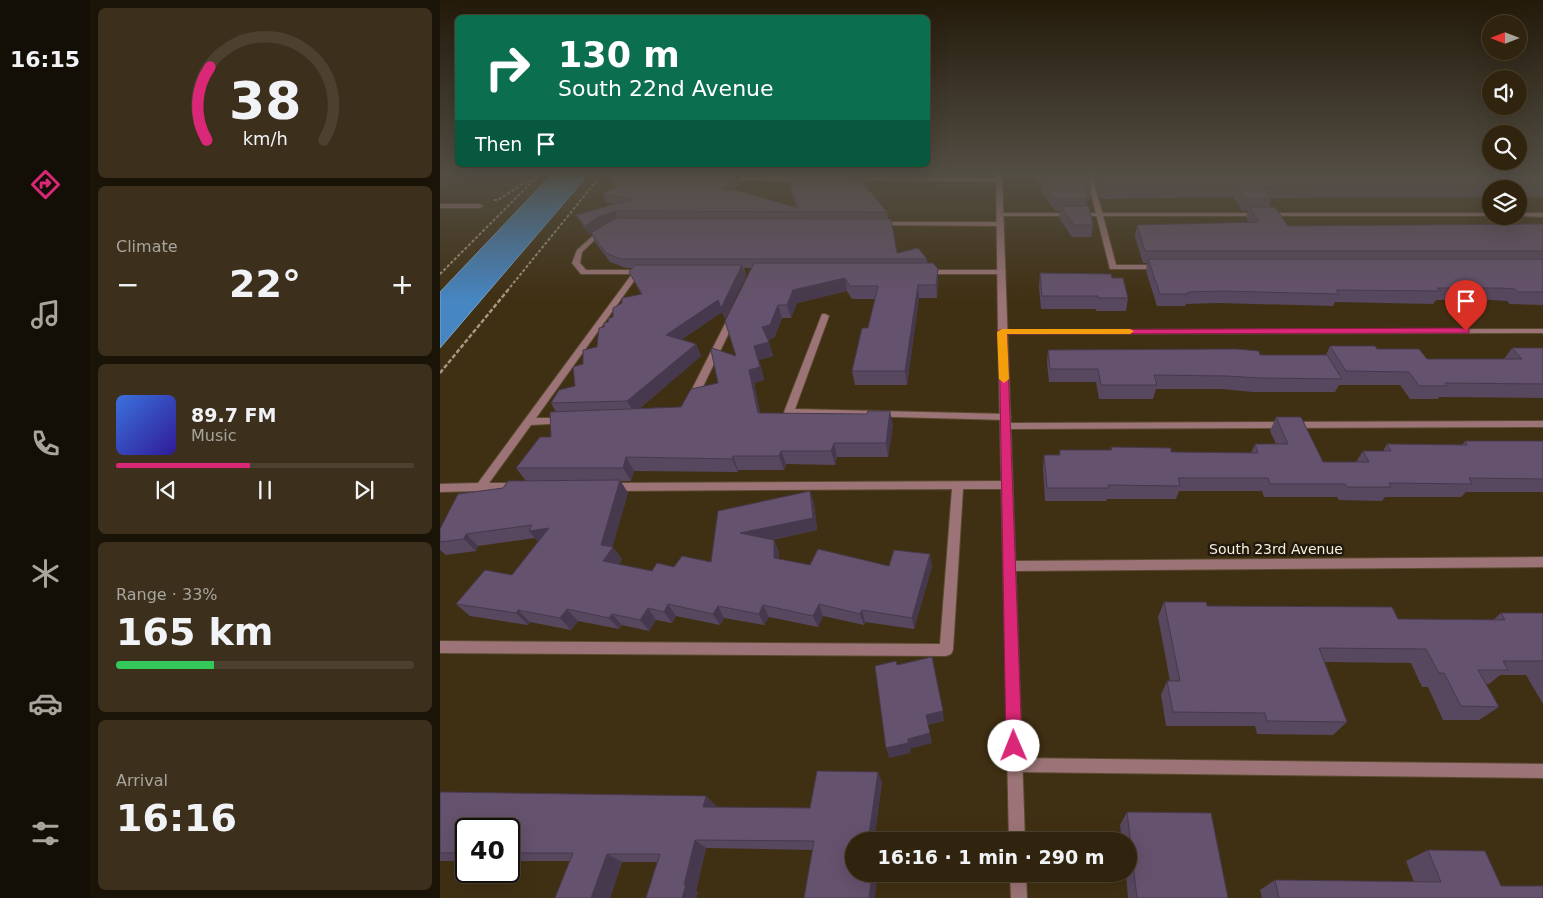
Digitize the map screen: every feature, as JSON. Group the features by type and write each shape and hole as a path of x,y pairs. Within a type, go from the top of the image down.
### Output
{"street":[{"path":"1001,216 1002,332 1008,485 1017,832"},
{"path":"874,224 1081,216"},
{"path":"1099,216 1113,267 1171,267"},
{"path":"481,487 642,272 584,272 576,264 579,250 599,232 612,226"},
{"path":"920,272 1002,272"},
{"path":"688,409 738,306"},
{"path":"825,316 789,412 1006,422 1543,424"},
{"path":"1002,332 1543,331"},
{"path":"528,422 577,420"},
{"path":"440,647 946,650 958,485"},
{"path":"600,487 1008,485"},
{"path":"440,488 531,487"},
{"name":"South 23rd Avenue","path":"1010,566 1543,562"},
{"path":"1014,765 1543,770"},
{"path":"1018,882 1019,898"}],"path":[{"path":"440,274 498,216"},
{"path":"440,373 568,216"}],"water":[{"path":"512,216 553,216 440,348 440,292"}],"building":[{"path":"577,216 601,216 598,217 585,226"},
{"path":"1067,216 1091,216 1093,225 1074,225"},
{"path":"1255,216 1281,216 1288,226 1543,224 1543,251 1145,251 1137,225 1259,222"},
{"path":"616,218 891,219 897,253 918,248 927,259 621,259 606,253 591,233"},
{"path":"1148,259 1543,259 1543,292 1518,292 1515,289 1500,288 1437,288 1441,291 1336,290 1339,294 1221,291 1160,294"},
{"path":"754,263 933,263 938,269 936,285 918,285 905,371 852,371 862,328 868,328 878,286 850,286 845,278 793,290 787,305 778,305 770,325 762,327 769,342 754,346 760,367 749,370 758,413 867,414 868,411 890,411 886,443 834,443 831,451 781,451 779,456 733,456 732,459 626,457 623,468 516,468 540,437 551,437 550,412 681,407 691,389 718,383 711,350 712,348 736,356 725,321"},
{"path":"635,265 742,265 721,308 718,300 666,335 696,344 627,401 551,403 559,390 575,386 573,367 583,364 583,350 597,347 599,328 604,327 604,323 613,317 613,308 622,303 622,298 642,294 629,272"},
{"path":"1040,273 1111,274 1112,278 1123,278 1128,298 1042,296"},
{"path":"1330,346 1375,346 1377,349 1419,349 1427,359 1522,359 1512,348 1543,348 1543,384 1445,383 1447,386 1419,386 1409,372 1346,371"},
{"path":"1236,349 1259,351 1260,355 1327,355 1342,379 1154,375 1157,385 1101,385 1098,369 1050,369 1048,350"},
{"path":"1276,417 1301,417 1323,462 1369,462 1363,451 1391,451 1387,444 1467,445 1465,441 1543,441 1543,479 1469,478 1472,484 1389,483 1391,487 1347,487 1345,484 1270,484 1268,478 1178,478 1180,486 1108,485 1109,488 1047,488 1044,455 1060,455 1060,450 1112,450 1111,447 1171,448 1171,452 1258,453 1255,444 1288,444"},
{"path":"620,480 601,545 613,547 603,561 652,571 657,563 674,567 682,556 711,562 718,511 810,491 813,518 740,533 774,540 774,558 810,565 818,549 889,566 894,550 930,554 912,618 862,610 860,614 819,604 813,616 763,605 759,614 718,606 713,614 668,604 664,612 648,608 640,620 612,614 609,618 567,609 560,618 518,610 516,613 456,604 485,570 512,575 549,528 529,531 532,525 466,534 464,539 440,542 440,529 458,494 503,488 508,481"},
{"path":"1164,602 1206,602 1207,606 1392,607 1398,619 1505,620 1501,613 1543,613 1543,661 1503,661 1508,670 1478,670 1499,707 1461,706 1444,673 1439,673 1426,649 1319,648 1347,722 1267,721 1265,713 1173,712 1167,681 1180,681"},
{"path":"932,657 943,711 926,715 930,733 908,739 908,743 886,748 875,666 896,661 897,665"},
{"path":"817,771 878,772 869,832 845,832 845,882 871,882 869,898 804,898 814,841 695,840 682,898 646,898 660,854 607,854 591,898 555,898 573,853 520,853 520,818 455,818 455,853 440,853 440,792 706,796 703,807 810,808"},
{"path":"1127,812 1211,813 1228,898 1137,898 1135,882 1137,882 1137,832 1129,832"},
{"path":"1428,850 1485,851 1501,886 1543,886 1543,898 1279,898 1275,880 1441,882"}],"slow traffic":[{"path":"1004,379 1002,332 1130,331"}],"route":[{"path":"1014,746 1006,417 1002,332 1466,331"}]}
